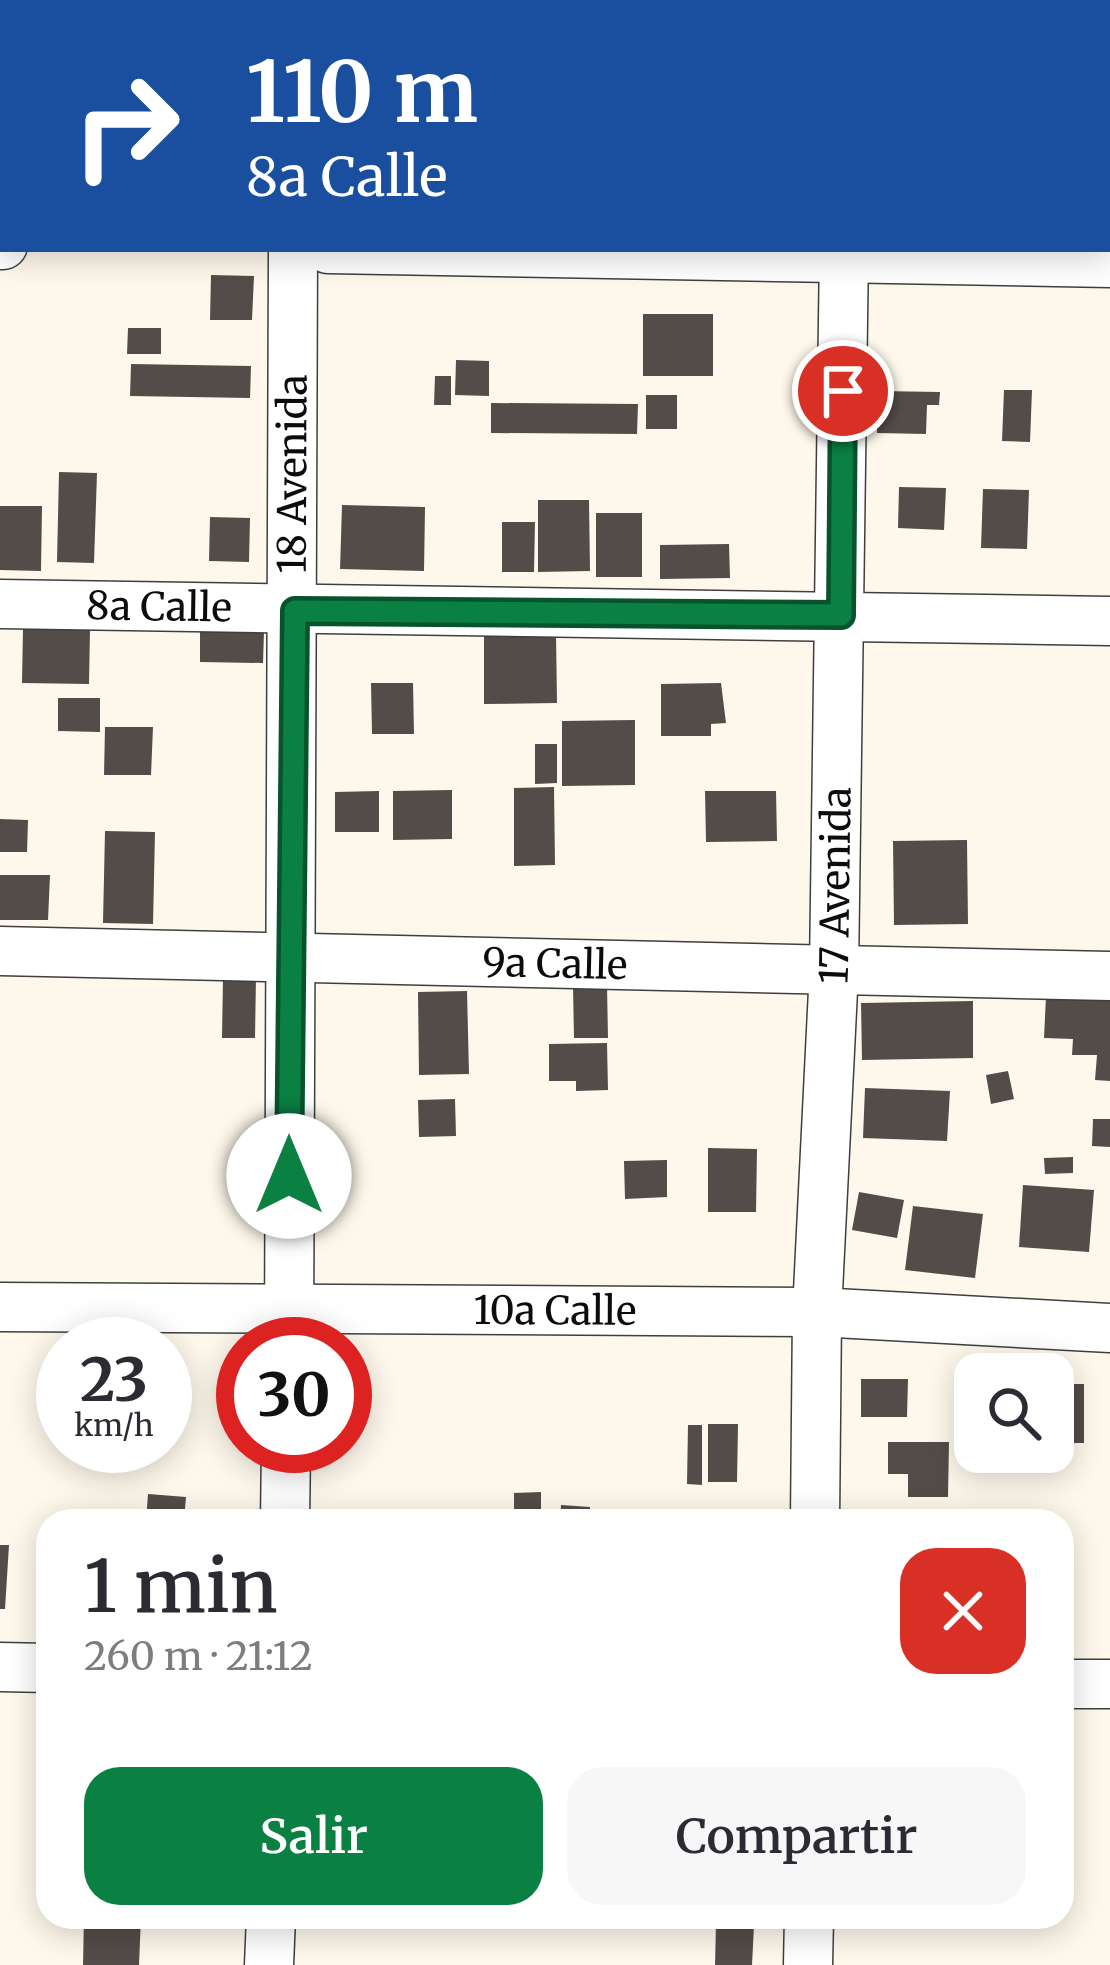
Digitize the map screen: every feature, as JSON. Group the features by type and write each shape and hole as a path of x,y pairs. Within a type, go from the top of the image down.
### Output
{"street":[{"name":"18 Avenida","path":"289,1317 288,954 295,611 292,252"},
{"path":"715,252 1110,263"},
{"name":"17 Avenida","path":"815,1509 817,1312 834,970 844,253"},
{"name":"8a Calle","path":"0,604 1110,621"},
{"name":"9a Calle","path":"0,951 1110,976"},
{"name":"10a Calle","path":"0,1307 216,1321"},
{"name":"10a Calle","path":"372,1324 817,1312 1110,1328"},
{"path":"285,1509 286,1473"},
{"path":"0,1667 36,1668"},
{"path":"1074,1684 1110,1684"},
{"path":"269,1965 271,1929"},
{"path":"808,1965 809,1929"}],"building":[{"path":"211,275 254,276 252,320 210,320"},
{"path":"643,314 713,314 713,376 643,376"},
{"path":"128,328 161,328 161,354 127,354"},
{"path":"456,360 489,361 489,396 455,395"},
{"path":"131,364 251,366 250,398 130,396"},
{"path":"435,376 451,376 451,405 434,405"},
{"path":"1004,390 1032,390 1030,442 1002,441"},
{"path":"878,391 940,392 939,405 927,405 926,434 877,433"},
{"path":"646,395 677,395 677,429 646,429"},
{"path":"491,403 638,404 637,434 491,433"},
{"path":"59,472 97,473 94,563 57,562"},
{"path":"899,487 946,488 944,530 898,528"},
{"path":"983,489 1029,490 1027,549 981,548"},
{"path":"538,500 589,500 590,571 538,572"},
{"path":"342,505 425,507 424,571 340,569"},
{"path":"0,506 42,506 41,571 0,570"},
{"path":"596,513 642,513 642,577 596,577"},
{"path":"210,517 250,518 249,562 209,561"},
{"path":"502,522 535,522 534,572 502,572"},
{"path":"729,544 730,578 660,579 660,545"},
{"path":"23,628 90,629 89,684 22,683"},
{"path":"200,631 264,632 263,663 200,662"},
{"path":"556,633 557,703 484,704 484,634"},
{"path":"371,683 413,683 414,734 372,734"},
{"path":"721,683 726,723 711,724 711,736 661,736 661,684"},
{"path":"58,698 100,698 100,732 58,731"},
{"path":"635,720 635,785 562,786 562,721"},
{"path":"105,727 153,727 151,775 104,775"},
{"path":"535,744 557,744 557,783 535,784"},
{"path":"554,787 555,865 514,866 514,788"},
{"path":"452,790 452,839 393,840 393,791"},
{"path":"379,791 379,832 335,832 335,792"},
{"path":"705,791 776,791 777,841 706,842"},
{"path":"0,819 28,820 27,852 0,852"},
{"path":"105,831 155,832 153,924 103,923"},
{"path":"967,840 968,924 894,925 893,841"},
{"path":"0,875 50,875 48,920 0,920"},
{"path":"223,977 256,977 255,1038 222,1038"},
{"path":"607,985 608,1038 574,1038 573,986"},
{"path":"467,991 469,1074 419,1075 418,992"},
{"path":"1046,996 1110,999 1110,1081 1095,1080 1097,1055 1072,1055 1073,1039 1044,1038"},
{"path":"973,1001 973,1058 862,1060 861,1003"},
{"path":"607,1043 608,1090 576,1091 576,1081 549,1081 549,1044"},
{"path":"1008,1071 1014,1099 991,1104 986,1075"},
{"path":"865,1088 950,1091 947,1141 863,1138"},
{"path":"455,1099 456,1136 419,1137 418,1100"},
{"path":"1093,1119 1110,1119 1110,1147 1092,1146"},
{"path":"708,1148 757,1149 756,1212 708,1212"},
{"path":"1073,1157 1073,1173 1045,1174 1044,1158"},
{"path":"667,1160 667,1197 625,1199 624,1161"},
{"path":"1023,1185 1094,1190 1089,1252 1019,1247"},
{"path":"859,1192 904,1200 897,1238 852,1230"},
{"path":"913,1206 983,1214 975,1278 905,1270"},
{"path":"861,1379 908,1379 907,1417 861,1417"},
{"path":"1074,1384 1084,1384 1084,1443 1074,1443"},
{"path":"708,1424 738,1424 737,1482 708,1482"},
{"path":"688,1425 702,1425 702,1485 687,1484"},
{"path":"888,1442 949,1442 948,1497 908,1497 908,1474 888,1474"},
{"path":"541,1492 541,1509 514,1509 514,1493"},
{"path":"148,1494 186,1497 185,1509 147,1509"},
{"path":"0,1545 9,1545 5,1609 0,1609"},
{"path":"84,1929 140,1929 139,1965 83,1965"},
{"path":"716,1929 754,1929 752,1965 715,1965"}],"route":[{"path":"289,1176 295,611 841,615 843,391"}]}
